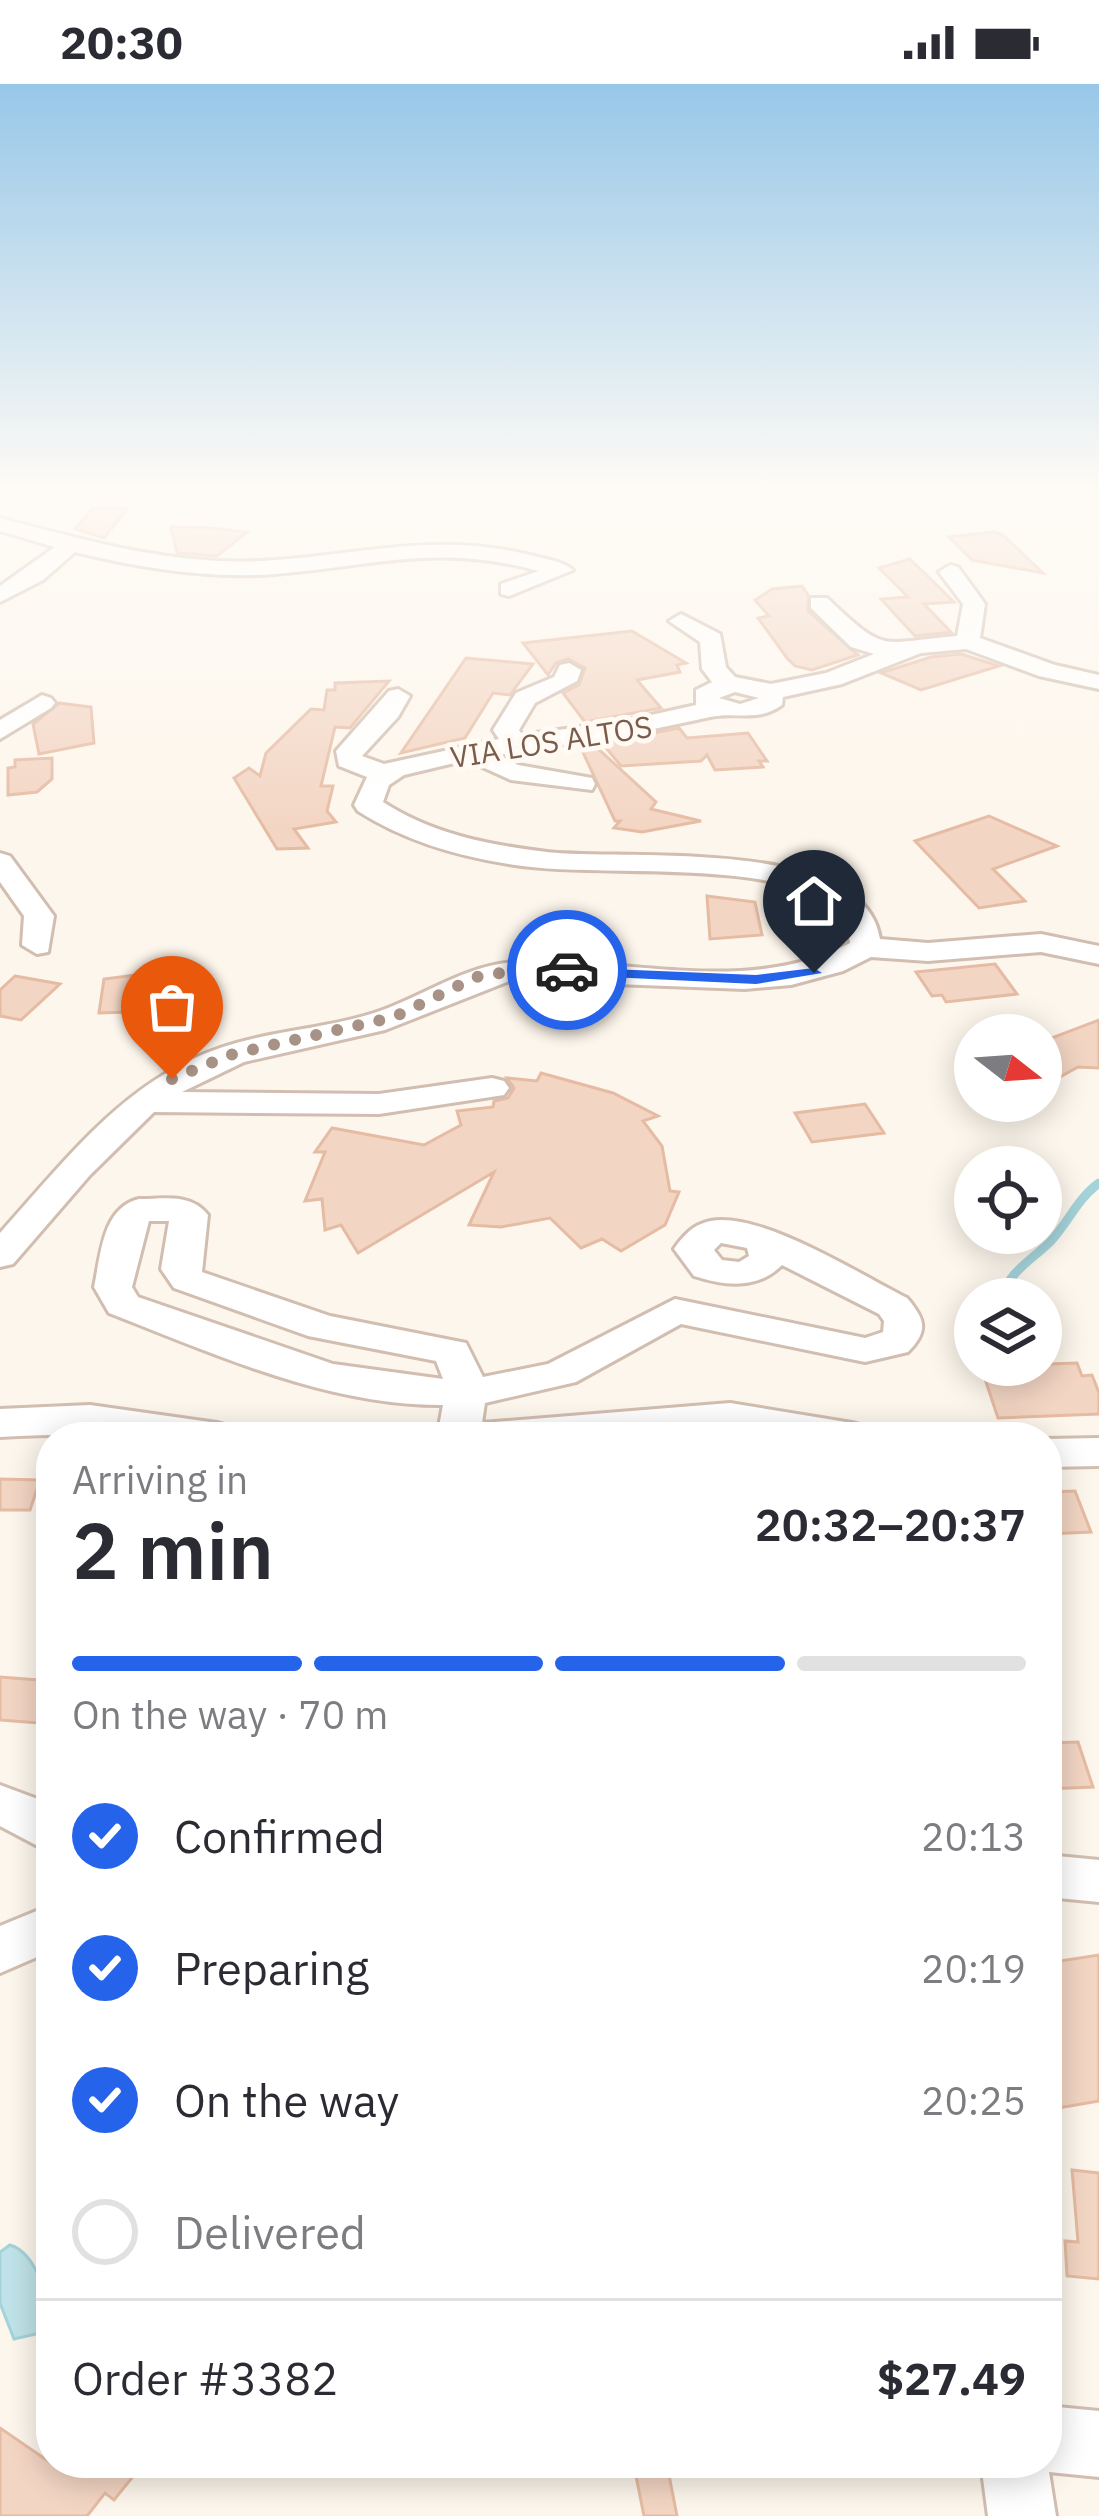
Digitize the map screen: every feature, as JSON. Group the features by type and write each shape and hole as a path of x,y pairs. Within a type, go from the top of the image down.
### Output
{"street":[{"path":"820,603 859,642 892,652 968,642 1099,682"},
{"path":"968,642 974,603"},
{"path":"681,621 712,639 722,696"},
{"name":"VIA LOS ALTOS","path":"385,774 514,743 665,724 722,696 761,708 773,700 769,692 833,679 892,652"},
{"path":"1010,658 1099,656"},
{"path":"514,743 506,730 518,705 565,681 569,670"},
{"path":"398,696 389,712 349,752 348,760 385,774 373,786 368,805 392,823 529,858 750,870 804,881 841,896 862,921 866,947"},
{"path":"0,731 42,703"},
{"path":"472,752 511,772 582,784"},
{"path":"0,862 39,916 37,945"},
{"path":"0,1256 142,1102 172,1079 233,1054 394,1017 476,977 553,969 786,978 845,962 866,947 928,952 1041,943 1099,956"},
{"path":"142,1102 379,1104 492,1088"},
{"path":"461,1422 467,1389 458,1358 443,1348 322,1327 188,1280 181,1269 191,1219 183,1210 139,1210 128,1220 112,1287 123,1305 325,1378 380,1388 467,1389 544,1379 621,1345 675,1311 708,1268 693,1249 703,1236 736,1230 893,1306 904,1319 901,1337 891,1346 866,1351 675,1311"},
{"path":"658,1422 730,1416 765,1422"},
{"path":"0,1423 90,1418 117,1422"},
{"path":"1062,1453 1099,1452"},
{"path":"0,1805 36,1821"},
{"path":"1062,1877 1099,1880"},
{"path":"0,1950 36,1934"},
{"path":"1062,2440 1099,2444"},
{"path":"1016,2478 1022,2516"}],"water":[{"path":"10,2245 20,2250 36,2271 36,2334 14,2339 0,2303 0,2252"}],"building":[{"path":"758,603 808,603 808,611 858,655 812,670 795,666 758,618 769,616"},
{"path":"885,603 932,603 924,604 951,632 915,636"},
{"path":"632,631 686,663 677,665 680,672 637,680 661,708 585,722 563,693 579,685 585,668 568,659 556,663 548,675 523,643"},
{"path":"961,654 999,666 921,690 881,673 931,657"},
{"path":"466,658 533,664 510,695 493,693 465,738 401,753"},
{"path":"389,681 350,728 335,727 321,786 333,786 327,811 336,822 294,829 308,848 277,849 234,778 249,768 260,776 266,753 311,709 324,710 327,690 335,690 335,683"},
{"path":"59,703 91,707 94,743 39,754 33,724"},
{"path":"679,728 687,738 748,733 767,761 759,761 763,767 715,770 707,755 701,761 621,766 602,743"},
{"path":"593,744 656,802 651,809 701,821 642,832 614,828 620,821 615,821 580,746"},
{"path":"52,758 52,779 37,792 8,795 8,768 15,767 15,760"},
{"path":"989,816 1057,846 993,869 1025,901 979,908 915,841"},
{"path":"707,896 755,902 762,935 710,939"},
{"path":"995,964 1017,994 946,1002 942,995 932,996 916,972"},
{"path":"174,970 171,1005 162,1005 162,1011 99,1013 104,979"},
{"path":"15,976 60,984 21,1020 0,1016 0,990"},
{"path":"1099,1020 1099,1068 1078,1067 1062,1076 1062,1034"},
{"path":"541,1073 613,1093 658,1116 643,1121 662,1146 670,1191 679,1192 665,1225 621,1251 602,1239 581,1248 550,1218 501,1227 469,1225 494,1172 358,1253 341,1225 325,1230 322,1199 305,1201 325,1152 315,1152 332,1128 424,1145 461,1125 457,1111 493,1107 494,1101 508,1098 514,1088 507,1078 537,1081"},
{"path":"865,1104 884,1133 812,1142 795,1113"},
{"path":"1077,1363 1082,1376 1092,1375 1099,1393 1099,1414 998,1418 987,1386 1062,1386 1062,1364"},
{"path":"0,1479 36,1480 30,1510 0,1510"},
{"path":"1062,1491 1075,1491 1091,1532 1062,1533"},
{"path":"0,1677 36,1680 36,1723 0,1720"},
{"path":"1078,1742 1093,1787 1062,1788 1062,1743"},
{"path":"1099,1955 1099,2101 1062,2107 1062,1961"},
{"path":"1072,2170 1099,2173 1099,2279 1067,2276 1065,2241 1078,2242"},
{"path":"0,2428 36,2453 36,2478 132,2478 114,2500 105,2493 87,2516 0,2516"},
{"path":"636,2478 670,2478 677,2516 644,2516"}],"waterway":[{"path":"1012,1278 1050,1242 1099,1183"}],"way so far":[{"path":"172,1079 233,1054 332,1035 394,1017 476,977 567,970"}],"route":[{"path":"567,970 756,980 814,973"}]}
